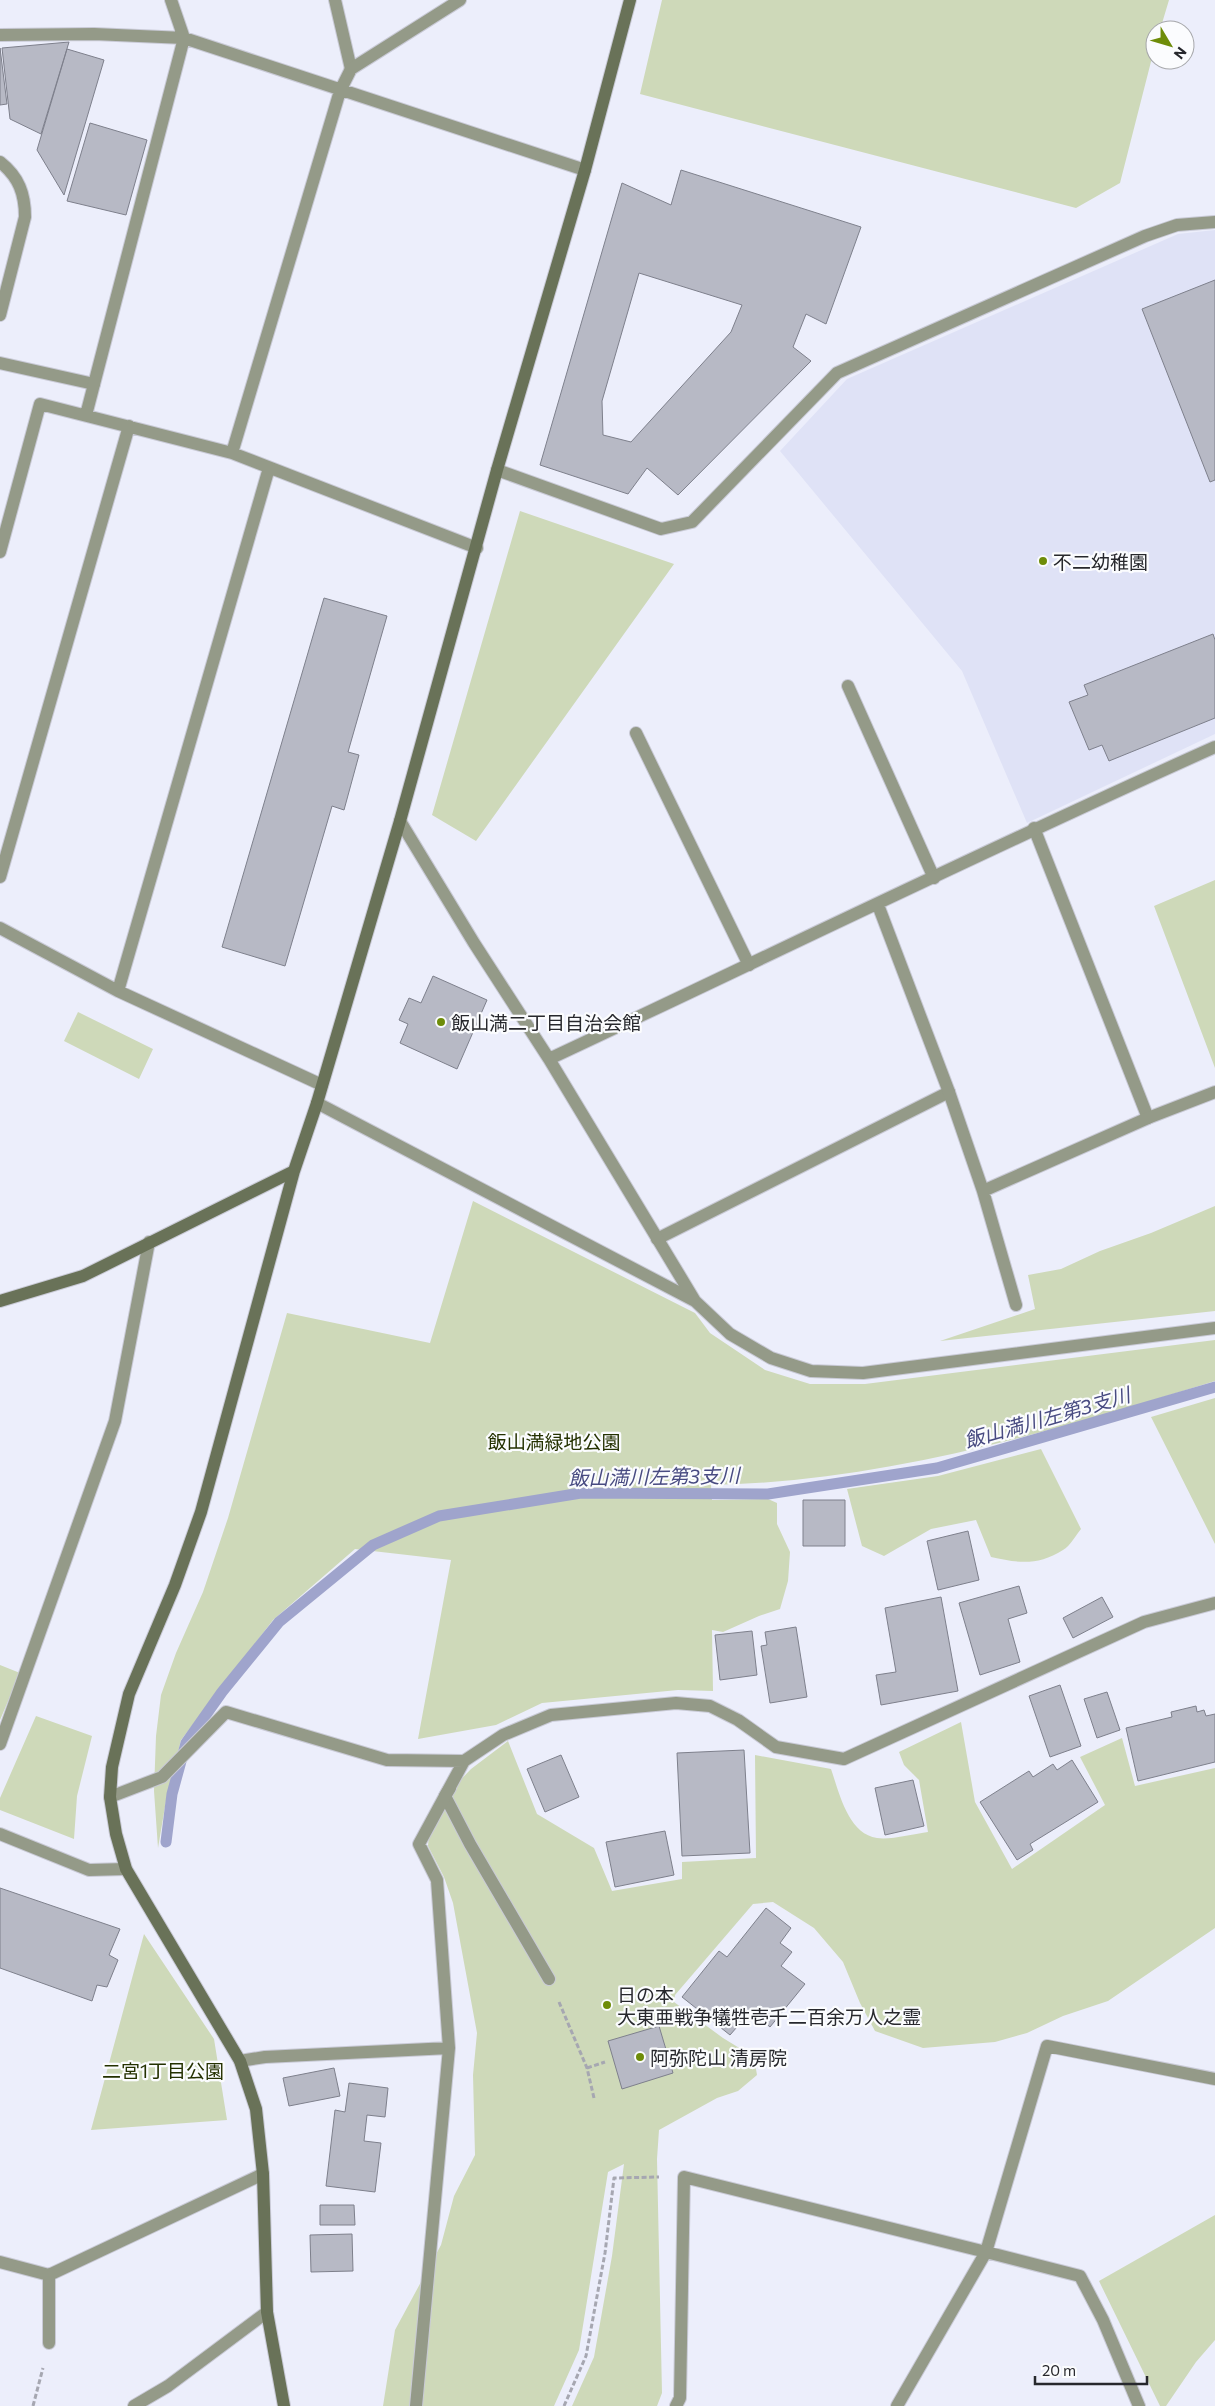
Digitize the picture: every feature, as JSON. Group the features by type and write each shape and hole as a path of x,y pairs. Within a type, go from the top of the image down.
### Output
{"street":[{"path":"86,415 184,38 170,0"},
{"path":"335,0 351,69"},
{"path":"232,453 340,91 351,69 460,0"},
{"path":"284,2406 267,2312 263,2174 256,2109 240,2061 126,1869 116,1834 110,1796 112,1766 129,1694 175,1585 201,1512 294,1171 317,1103 400,820 497,470 585,170 630,0"},
{"path":"0,35 94,34 184,38 340,91 585,170"},
{"path":"0,162 11,172 20,186 25,209 25,217 0,314"},
{"path":"497,470 661,529 692,522 837,373 1145,236 1177,225 1215,222"},
{"path":"0,363 94,384"},
{"path":"0,552 40,404 232,453 476,548"},
{"path":"0,877 129,426"},
{"path":"118,991 269,468"},
{"path":"848,686 934,878"},
{"path":"636,733 750,965"},
{"path":"549,1059 878,905 1034,828 1215,747"},
{"path":"400,820 474,943 549,1059 695,1301 730,1334 771,1358 811,1370 842,1374 863,1373 1215,1328"},
{"path":"1034,828 1148,1118"},
{"path":"878,905 949,1092 983,1191 1016,1305"},
{"path":"0,928 118,991 322,1086"},
{"path":"657,1239 949,1092"},
{"path":"983,1191 1148,1118 1215,1092"},
{"path":"317,1103 695,1301"},
{"path":"0,1300 83,1276 294,1171"},
{"path":"0,1744 115,1421 150,1242"},
{"path":"416,2406 449,2048 437,1880 419,1844 464,1761 503,1735 551,1715 676,1703 710,1706 738,1720 776,1748 844,1760 1144,1622 1215,1603"},
{"path":"110,1796 162,1776 226,1712 387,1760 464,1761"},
{"path":"445,1796 470,1844 549,1979"},
{"path":"0,1834 89,1870 126,1869"},
{"path":"897,2406 986,2252 1047,2046 1215,2079"},
{"path":"240,2061 265,2057 449,2048"},
{"path":"0,2262 49,2275 263,2174"},
{"path":"676,2406 680,2398 684,2176 1080,2276 1102,2320 1139,2406"},
{"path":"49,2275 49,2343"},
{"path":"134,2406 168,2386 267,2312"}],"path":[{"path":"549,1979 587,2068 594,2098"},
{"path":"587,2068 605,2062"},
{"path":"564,2406 586,2356 605,2253 614,2178 684,2176"},
{"path":"33,2406 49,2343"}],"shaded area":[{"name":"不二幼稚園","path":"1215,230 1215,734 1027,823 962,671 780,451 847,379 1178,234"}],"green space":[{"path":"662,0 1169,0 1163,20 1145,20 1145,70 1149,70 1120,183 1076,208 640,94"},
{"path":"520,511 674,564 476,841 432,815"},
{"path":"1215,880 1215,1068 1154,906"},
{"path":"78,1012 153,1049 139,1079 64,1041"},
{"name":"飯山満緑地公園","path":"473,1201 695,1313 710,1333 765,1370 810,1384 865,1384 1215,1340 1215,1381 1030,1435 903,1464 839,1475 775,1482 711,1485 712,1500 768,1499 777,1503 777,1524 790,1552 788,1581 780,1609 723,1632 712,1630 713,1691 678,1690 542,1703 496,1725 418,1739 451,1560 355,1549 273,1620 181,1740 167,1795 158,1848 154,1791 156,1736 161,1695 176,1653 203,1592 228,1518 287,1313 430,1343"},
{"path":"1215,1206 1215,1311 940,1341 1035,1309 1028,1275 1061,1269 1100,1251 1151,1233"},
{"path":"1215,1398 1215,1544 1151,1417"},
{"path":"1041,1449 1081,1529 1068,1546 1054,1555 1045,1559 1028,1562 991,1557 976,1520 931,1529 884,1556 862,1546 847,1489 938,1476"},
{"path":"0,1665 20,1673 0,1720"},
{"path":"36,1716 92,1736 77,1796 74,1839 0,1810 0,1798"},
{"path":"961,1722 975,1802 1012,1869 1105,1805 1080,1757 1122,1738 1135,1786 1215,1768 1215,1928 1108,2001 1063,2016 1027,2033 995,2042 923,2048 875,2031 860,2003 843,1962 814,1928 773,1902 753,1904 675,1995 674,2002 723,2038 754,2057 757,2075 738,2091 717,2098 659,2130 657,2159 662,2393 657,2406 572,2406 594,2357 612,2256 624,2164 608,2172 579,2350 554,2406 383,2406 395,2330 441,2245 454,2196 475,2155 473,2075 477,2033 453,1903 444,1877 428,1846 429,1834 445,1796 471,1769 508,1741 537,1814 594,1848 612,1891 682,1879 682,1862 756,1858 755,1755 831,1769 846,1811 859,1829 867,1835 877,1838 888,1838 928,1832 919,1780 904,1765 899,1752"},
{"name":"二宮1丁目公園","path":"144,1934 214,2039 227,2120 91,2130"},
{"path":"1215,2215 1215,2340 1196,2362 1166,2406 1160,2406 1099,2281"}],"building":[{"path":"69,42 41,134 10,119 2,48"},
{"path":"0,48 7,104 0,105"},
{"path":"67,49 104,60 64,195 37,150"},
{"path":"90,123 147,140 126,215 67,201"},
{"path":"681,170 861,227 826,324 806,314 793,347 811,361 678,495 647,468 628,494 540,465 622,183 671,205","holes":["639,273 742,305 731,332 631,442 603,435 602,401"]},
{"path":"1215,280 1215,480 1210,482 1142,309"},
{"path":"324,598 387,616 348,752 359,755 344,810 332,806 285,966 222,947"},
{"path":"1213,634 1215,640 1215,718 1109,761 1102,745 1089,750 1069,702 1088,695 1084,685"},
{"name":"飯山満二丁目自治会館","path":"433,976 487,1000 457,1069 400,1043 408,1024 399,1020 409,998 421,1003"},
{"path":"803,1500 845,1500 845,1546 803,1546"},
{"path":"968,1531 979,1580 938,1590 927,1541"},
{"path":"1019,1586 1027,1613 1008,1619 1020,1662 980,1675 959,1603"},
{"path":"941,1597 958,1691 881,1705 876,1675 896,1672 885,1608"},
{"path":"1102,1597 1113,1617 1073,1638 1063,1618"},
{"path":"796,1627 807,1697 770,1703 761,1646 767,1645 765,1632"},
{"path":"752,1631 757,1675 720,1680 715,1635"},
{"path":"1060,1685 1081,1746 1050,1757 1029,1696"},
{"path":"1107,1692 1120,1730 1097,1738 1084,1699"},
{"path":"1196,1706 1197,1712 1204,1710 1206,1716 1215,1714 1215,1762 1138,1781 1126,1728 1172,1717 1171,1712"},
{"path":"744,1750 750,1853 682,1856 677,1753"},
{"path":"561,1755 579,1797 545,1812 527,1769"},
{"path":"1072,1760 1098,1802 1030,1844 1033,1850 1017,1860 980,1802 1029,1771 1033,1777 1053,1764 1057,1770"},
{"path":"913,1780 924,1826 885,1835 875,1788"},
{"path":"665,1831 674,1875 615,1887 606,1842"},
{"path":"0,1888 120,1929 109,1955 118,1960 107,1987 97,1985 92,2001 0,1968"},
{"path":"766,1908 791,1928 780,1943 792,1952 781,1966 805,1984 770,2027 751,2011 730,2035 682,1997 719,1951 727,1957"},
{"name":"阿弥陀山 清房院","path":"659,2026 673,2073 622,2089 608,2041"},
{"path":"334,2068 340,2096 289,2106 283,2078"},
{"path":"349,2083 388,2088 385,2117 367,2115 364,2141 381,2143 375,2192 326,2186 335,2110 345,2112"},
{"path":"320,2205 354,2205 355,2225 320,2225"},
{"path":"352,2234 353,2271 311,2272 310,2235"}],"waterway":[{"name":"飯山満川左第3支川","path":"166,1842 172,1794 186,1743 222,1692 279,1622 373,1545 439,1516 581,1493 768,1494 937,1468 1215,1387"}],"place":[{"name":"不二幼稚園","path":"1043,561"},
{"name":"飯山満二丁目自治会館","path":"441,1022"},
{"name":"日の本 大東亜戦争犠牲壱千二百余万人之霊","path":"607,2005"},
{"name":"阿弥陀山 清房院","path":"640,2057"}]}
